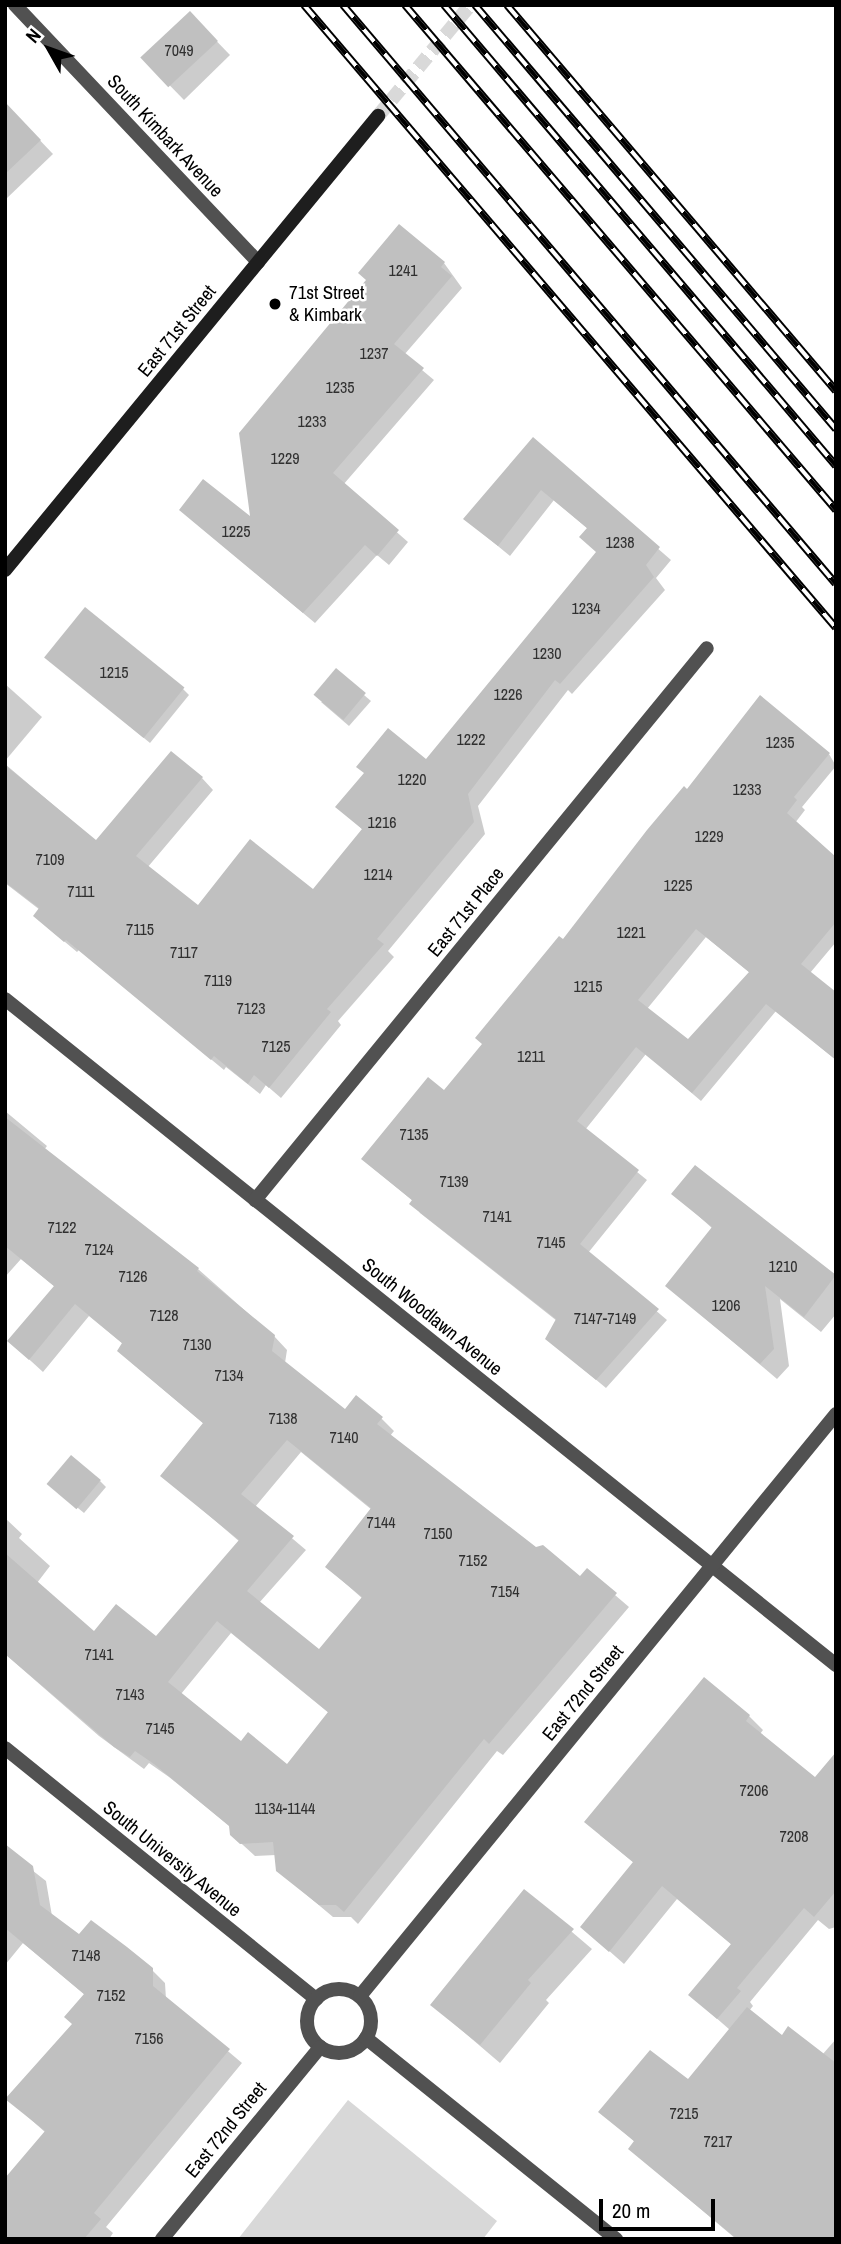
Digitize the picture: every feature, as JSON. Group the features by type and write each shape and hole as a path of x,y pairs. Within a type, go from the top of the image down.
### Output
{"main road":[{"name":"East 71st Street","path":"6,568 378,116"}],"street":[{"name":"South Kimbark Avenue","path":"15,5 258,262"},
{"name":"East 71st Place","path":"255,1200 708,648"},
{"name":"South Woodlawn Avenue","path":"5,999 836,1665"},
{"name":"East 72nd Street","path":"360,1996 836,1414"},
{"name":"South University Avenue","path":"5,1748 316,1999"},
{"path":"332,1989 360,1996 370,2011 366,2038 345,2053 320,2047 308,2029 316,1999 332,1989"},
{"path":"366,2038 615,2239"},
{"name":"East 72nd Street","path":"162,2239 320,2047"}],"shaded area":[{"path":"348,2100 497,2221 483,2239 238,2239"}],"building":[{"path":"190,11 218,41 168,87 140,57"},
{"path":"5,102 41,140 5,174"},
{"path":"399,224 445,262 441,267 452,276 394,344 424,368 333,473 399,530 377,556 365,545 303,613 179,510 203,479 250,516 239,433 366,280 358,273"},
{"path":"533,437 660,547 646,565 654,577 560,684 555,680 468,794 474,822 377,939 384,944 327,1009 331,1012 269,1088 254,1075 248,1084 214,1056 211,1060 66,940 64,942 33,916 39,908 5,882 5,765 96,840 171,751 203,777 136,856 198,905 250,839 313,889 362,829 335,807 364,773 356,767 388,728 426,759 596,552 579,537 587,528 541,490 498,546 463,519"},
{"path":"85,607 184,688 144,738 44,658"},
{"path":"336,668 366,693 343,720 314,695"},
{"path":"760,695 830,753 794,797 797,800 787,813 836,857 836,922 801,964 836,992 836,1060 766,1004 692,1093 636,1047 577,1121 639,1170 580,1244 659,1309 596,1380 545,1339 556,1319 409,1204 412,1200 361,1159 428,1077 444,1090 482,1044 475,1038 559,936 563,939 684,786 687,789","holes":["696,929 749,972 688,1039 638,1000"]},
{"path":"5,1117 199,1268 197,1271 275,1335 272,1351 345,1409 356,1395 383,1417 377,1424 536,1547 543,1545 580,1576 587,1568 617,1593 489,1744 484,1739 344,1912 336,1905 319,1905 276,1871 273,1842 240,1844 230,1835 229,1826 154,1764 135,1751 130,1757 114,1747 5,1654 5,1553 94,1631 116,1604 156,1636 239,1540 160,1476 203,1423 117,1351 122,1343 75,1304 29,1360 7,1341 54,1286 5,1246","holes":["287,1440 371,1508 325,1567 362,1597 319,1649 247,1591 294,1536 241,1494","217,1621 328,1712 287,1764 248,1732 241,1741 168,1682"]},
{"path":"695,1165 836,1275 804,1317 765,1286 774,1349 760,1364 665,1286 712,1227 671,1194"},
{"path":"71,1455 101,1480 76,1509 47,1484"},
{"path":"704,1677 750,1715 746,1721 815,1777 836,1752 836,1891 814,1917 804,1908 737,1988 741,1991 717,2019 688,1995 731,1944 662,1886 609,1952 580,1927 633,1862 584,1822"},
{"path":"5,1844 33,1866 40,1905 79,1934 91,1920 127,1947 153,1968 153,1986 230,2049 94,2213 101,2219 84,2239 5,2239 5,2178 45,2131 5,2099 72,2024 64,2017 84,1994 5,1928"},
{"path":"524,1889 574,1929 528,1980 531,1983 480,2045 430,2005"},
{"path":"747,2007 782,2035 788,2026 836,2063 836,2239 737,2239 628,2149 634,2141 598,2112 650,2050 688,2079"}],"tunnel":[{"path":"378,116 470,5"}],"railway":[{"path":"304,5 836,628"},
{"path":"343,5 836,584"},
{"path":"405,5 836,510"},
{"path":"444,5 836,466"},
{"path":"475,5 836,429"},
{"path":"507,5 836,391"}],"place":[{"name":"71st Street & Kimbark","path":"275,304"}]}
